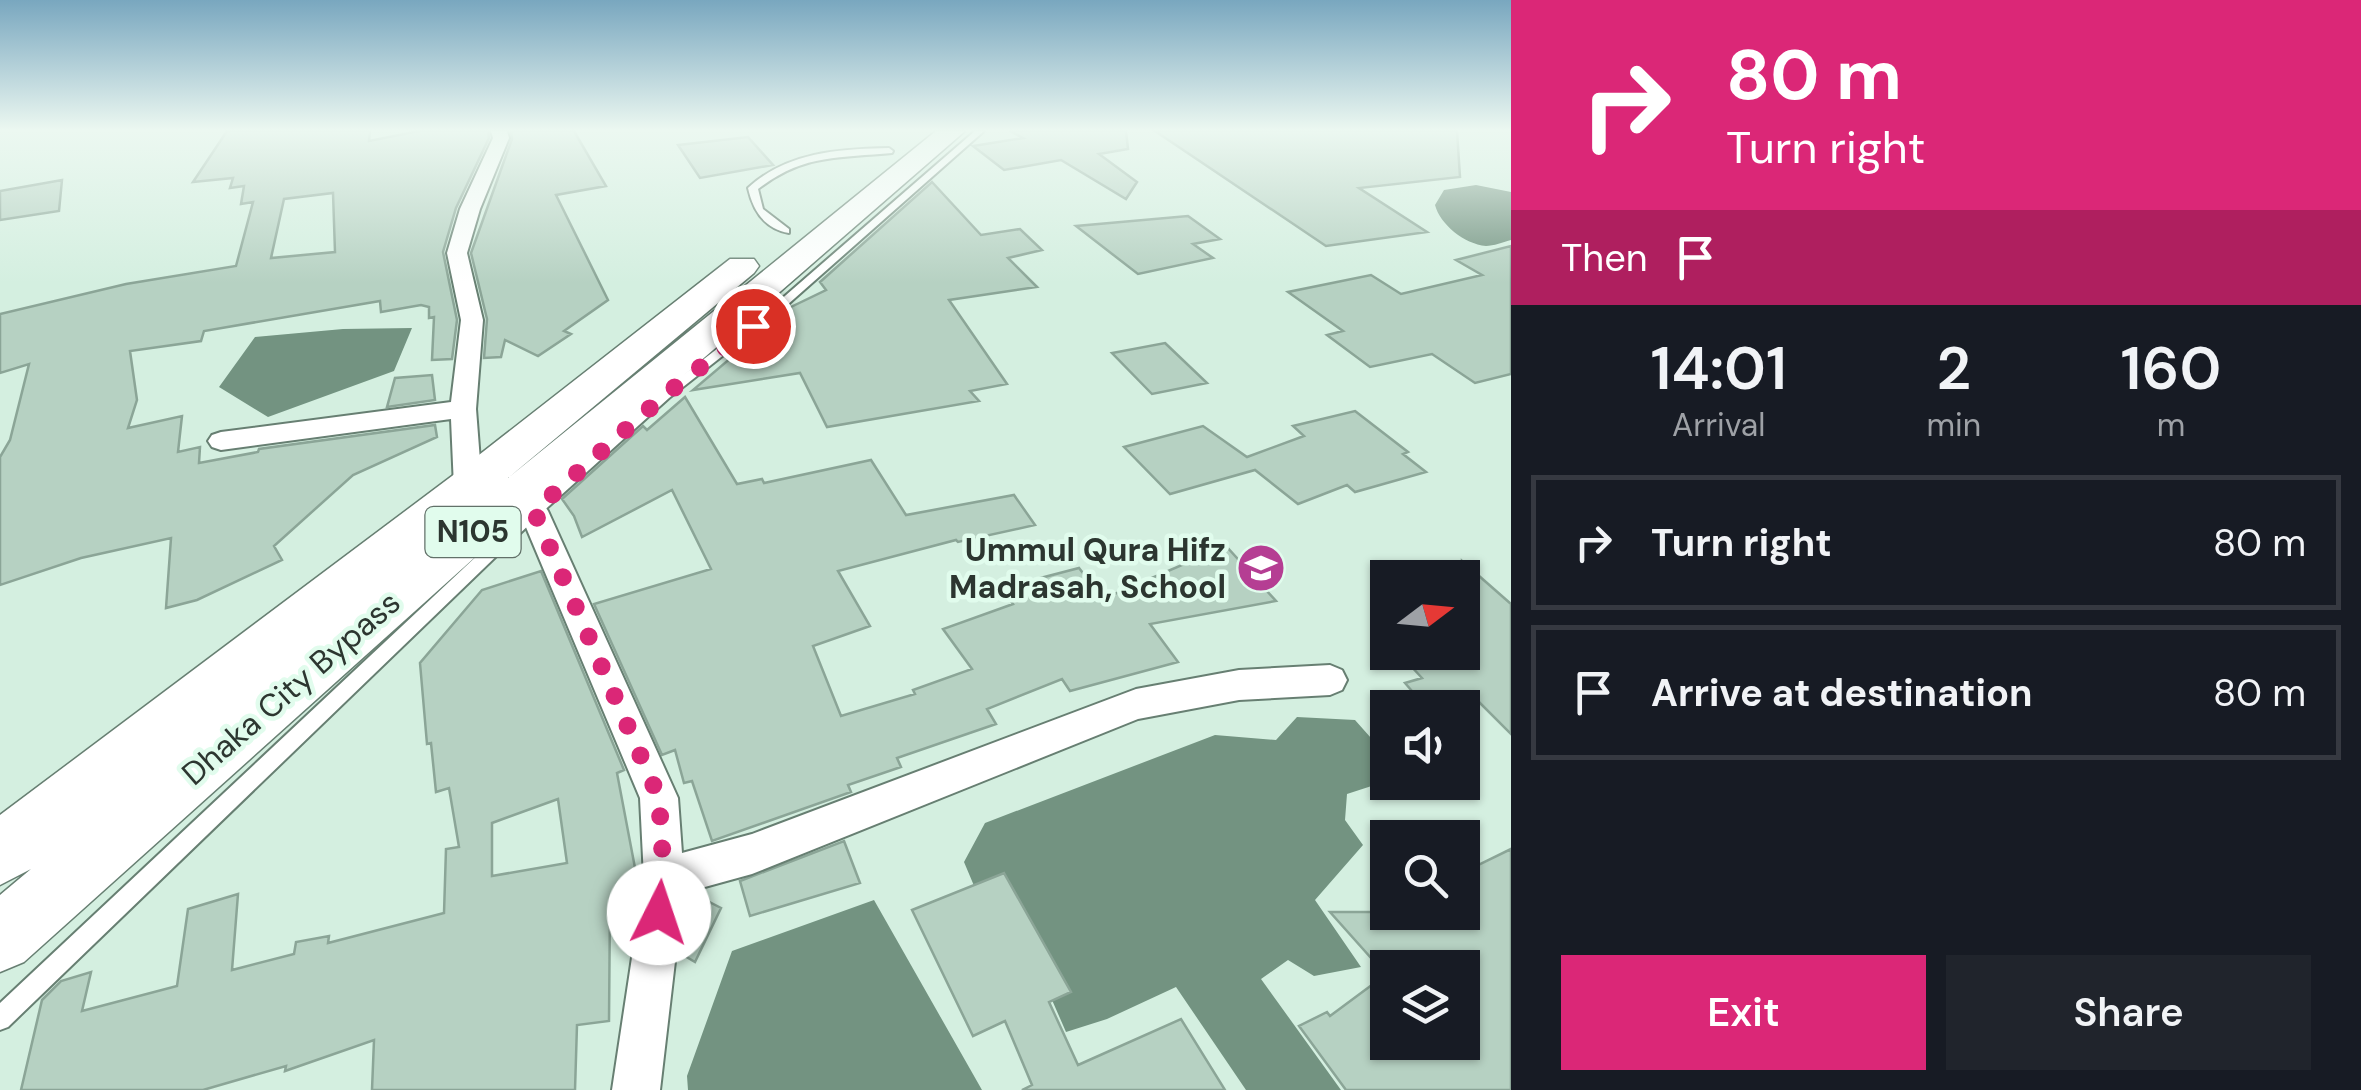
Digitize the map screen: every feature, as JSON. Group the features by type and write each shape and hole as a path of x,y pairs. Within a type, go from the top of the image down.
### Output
{"highway":[{"path":"0,854 849,182"},
{"name":"Dhaka City Bypass","path":"0,938 528,502 894,182"}],"street":[{"path":"468,487 464,409 472,320 457,253 482,182"},
{"path":"221,441 464,409"},
{"path":"528,502 659,798 664,878 636,1090"},
{"path":"664,878 752,854 1136,704 1240,685 1330,680"}],"lane":[{"path":"0,1019 528,502 782,304 922,182"}],"shaded area":[{"path":"1476,185 1511,192 1511,240 1489,246 1478,244 1462,237 1442,219 1435,205 1444,190"},
{"path":"412,328 394,371 268,417 219,387 255,337"},
{"path":"1297,717 1355,720 1370,737 1370,787 1347,794 1345,820 1363,845 1315,900 1361,967 1314,976 1288,960 1261,979 1341,1090 1246,1090 1176,987 1107,1019 1066,1032 1035,961 996,938 964,862 985,823 1215,735 1276,740"},
{"path":"874,900 982,1090 688,1090 687,1076 732,951"}],"building":[{"path":"62,182 59,211 0,220 0,191"},
{"path":"232,182 468,182 443,252 457,320 452,359 432,360 434,317 429,318 429,307 421,305 381,312 380,301 204,331 201,341 130,351 137,400 128,428 182,416 178,452 200,447 199,463 259,449 435,425 437,437 353,475 274,546 282,560 197,600 166,608 171,538 81,558 0,585 0,457 10,440 29,364 0,373 0,314 126,284 236,266 253,202 241,204 244,186 230,188","holes":["333,193 335,252 271,258 284,199"]},
{"path":"497,182 604,182 606,186 556,195 608,300 564,331 571,334 538,356 505,340 501,357 484,358 487,319 471,253"},
{"path":"932,182 981,235 1020,229 1042,250 1008,258 1037,287 949,300 1007,384 970,391 979,401 827,427 800,373 693,390 791,307 826,290 820,282"},
{"path":"1097,182 1137,182 1126,199"},
{"path":"1231,182 1415,182 1359,188 1427,232 1326,246"},
{"path":"1188,216 1220,239 1193,244 1213,258 1138,274 1076,226"},
{"path":"1511,246 1511,374 1475,383 1432,354 1370,367 1327,335 1343,331 1288,292 1371,275 1401,294 1482,275 1456,260"},
{"path":"1165,343 1207,383 1152,394 1112,353"},
{"path":"432,375 435,400 387,407 395,378"},
{"path":"685,397 737,484 762,479 764,483 871,460 906,515 1014,495 1035,525 956,540 838,571 870,626 813,646 841,716 915,694 913,690 972,669 943,629 1013,604 1002,588 1079,568 1103,599 1226,546 1276,601 1150,624 1178,662 1070,691 1062,679 987,709 996,724 897,758 901,767 848,785 851,792 712,841 692,781 684,783 675,750 662,755 594,604 711,569 672,490 582,537 562,499 643,426 647,430"},
{"path":"1355,411 1408,452 1403,454 1426,472 1355,492 1347,485 1298,504 1255,470 1170,494 1124,447 1203,426 1247,457 1304,436 1293,426"},
{"path":"541,571 624,770 617,773 639,889 638,894 610,902 609,1021 577,1025 575,1090 372,1090 374,1040 285,1071 286,1066 203,1090 21,1090 42,1000 61,981 91,972 82,1011 177,986 188,909 238,894 232,970 294,954 296,942 329,936 328,943 444,913 446,849 459,847 449,788 436,792 431,743 427,744 420,663 482,590","holes":["558,799 567,863 492,876 492,823"]},
{"path":"1480,577 1511,604 1511,734 1480,703 1480,690 1411,690 1405,683 1422,678 1415,670 1480,670"},
{"path":"844,841 860,883 750,916 740,881"},
{"path":"1511,849 1511,1090 1346,1090 1299,1026 1327,1012 1330,1016 1370,986 1370,1060 1480,1060 1480,950 1370,950 1370,957 1330,912 1370,912 1370,930 1480,930 1480,864"},
{"path":"1004,873 1071,992 1049,1002 1078,1065 1181,1019 1225,1090 1022,1090 1032,1085 1005,1021 973,1036 912,910"},
{"path":"694,894 721,908 695,962 680,953 685,906"}],"place":[{"name":"Ummul Qura Hifz Madrasah, School","path":"1261,568"}],"route":[{"path":"659,913 664,878 659,798 534,511 665,395 753,326"}]}
